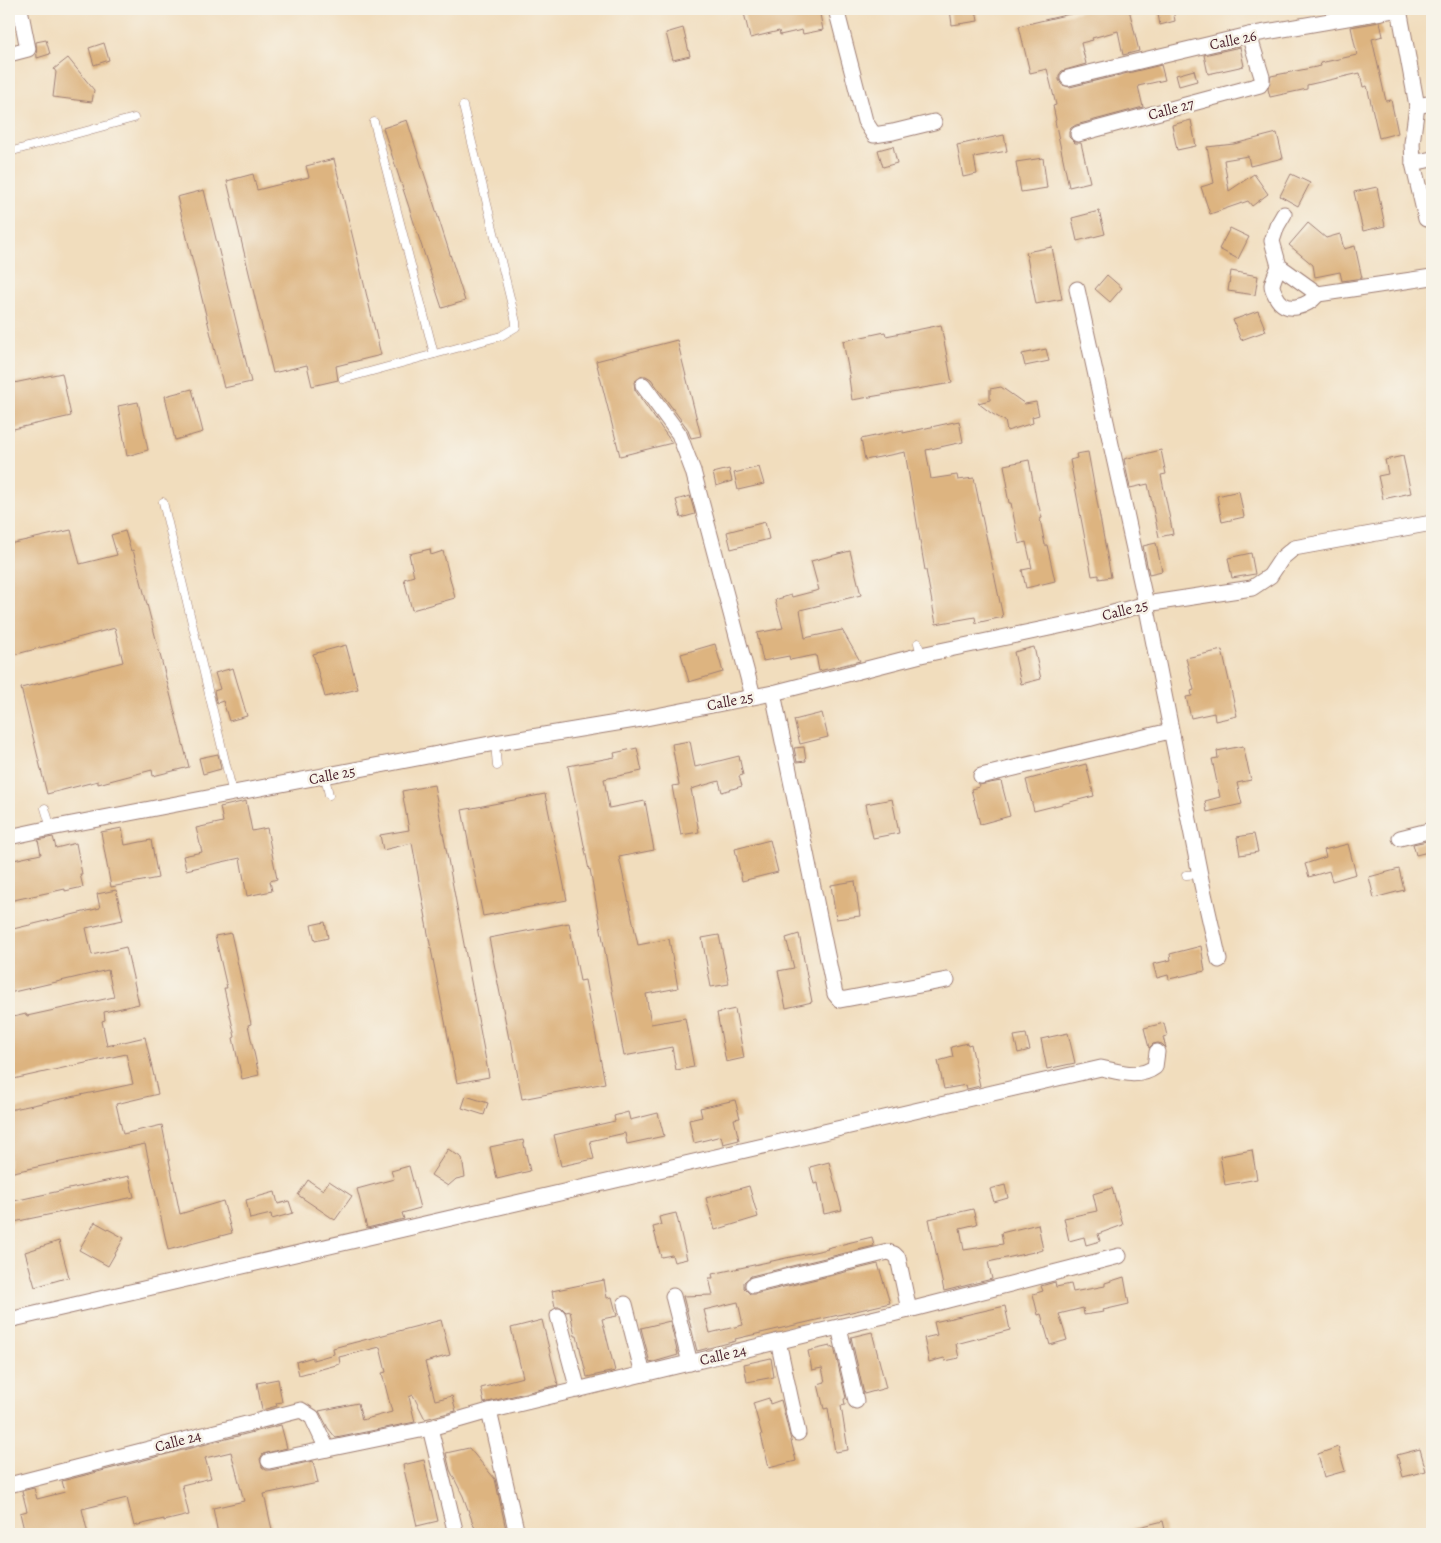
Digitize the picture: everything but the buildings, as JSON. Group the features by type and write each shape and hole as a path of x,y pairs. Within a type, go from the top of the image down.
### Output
{"street":[{"path":"9,54 28,48 20,9"},
{"path":"836,9 865,121 874,135 934,122"},
{"path":"1399,9 1417,106 1412,143 1413,163 1426,219"},
{"name":"Calle 26","path":"1068,78 1249,35 1399,9"},
{"name":"Calle 27","path":"1078,134 1260,85 1262,81 1249,35"},
{"path":"1417,106 1432,103"},
{"path":"1413,163 1432,159"},
{"path":"1284,214 1277,226 1272,241 1279,266 1272,289 1278,301 1287,307 1298,307 1312,301 1318,294 1432,277"},
{"path":"1279,266 1318,294"},
{"path":"1077,288 1146,604 1170,731 1193,874 1219,960"},
{"path":"643,385 679,434 693,471 753,696"},
{"name":"Calle 25","path":"9,837 773,693 920,649 1146,604 1252,588 1270,576 1282,558 1294,548 1432,524"},
{"path":"773,693 835,994 840,1000 948,980"},
{"path":"982,776 1170,731"},
{"path":"1400,838 1432,830"},
{"path":"9,1320 1101,1068 1133,1075 1149,1072 1156,1067 1157,1052"},
{"path":"753,1285 888,1252 898,1258 909,1310"},
{"name":"Calle 24","path":"269,1461 430,1428 489,1411 909,1310 1119,1256"},
{"path":"673,1296 690,1363"},
{"path":"625,1304 643,1374"},
{"path":"558,1316 578,1390"},
{"path":"839,1327 856,1401"},
{"path":"778,1342 798,1433"},
{"name":"Calle 24","path":"9,1485 301,1410 312,1417 327,1449"},
{"path":"489,1411 517,1534"},
{"path":"430,1428 456,1534"}],"lane":[{"path":"343,379 501,336 516,327 463,106"},
{"path":"9,152 134,118"},
{"path":"374,122 434,354"},
{"path":"163,502 233,794"},
{"path":"495,744 497,766"},
{"path":"325,777 329,795"},
{"path":"45,808 51,828"}]}
